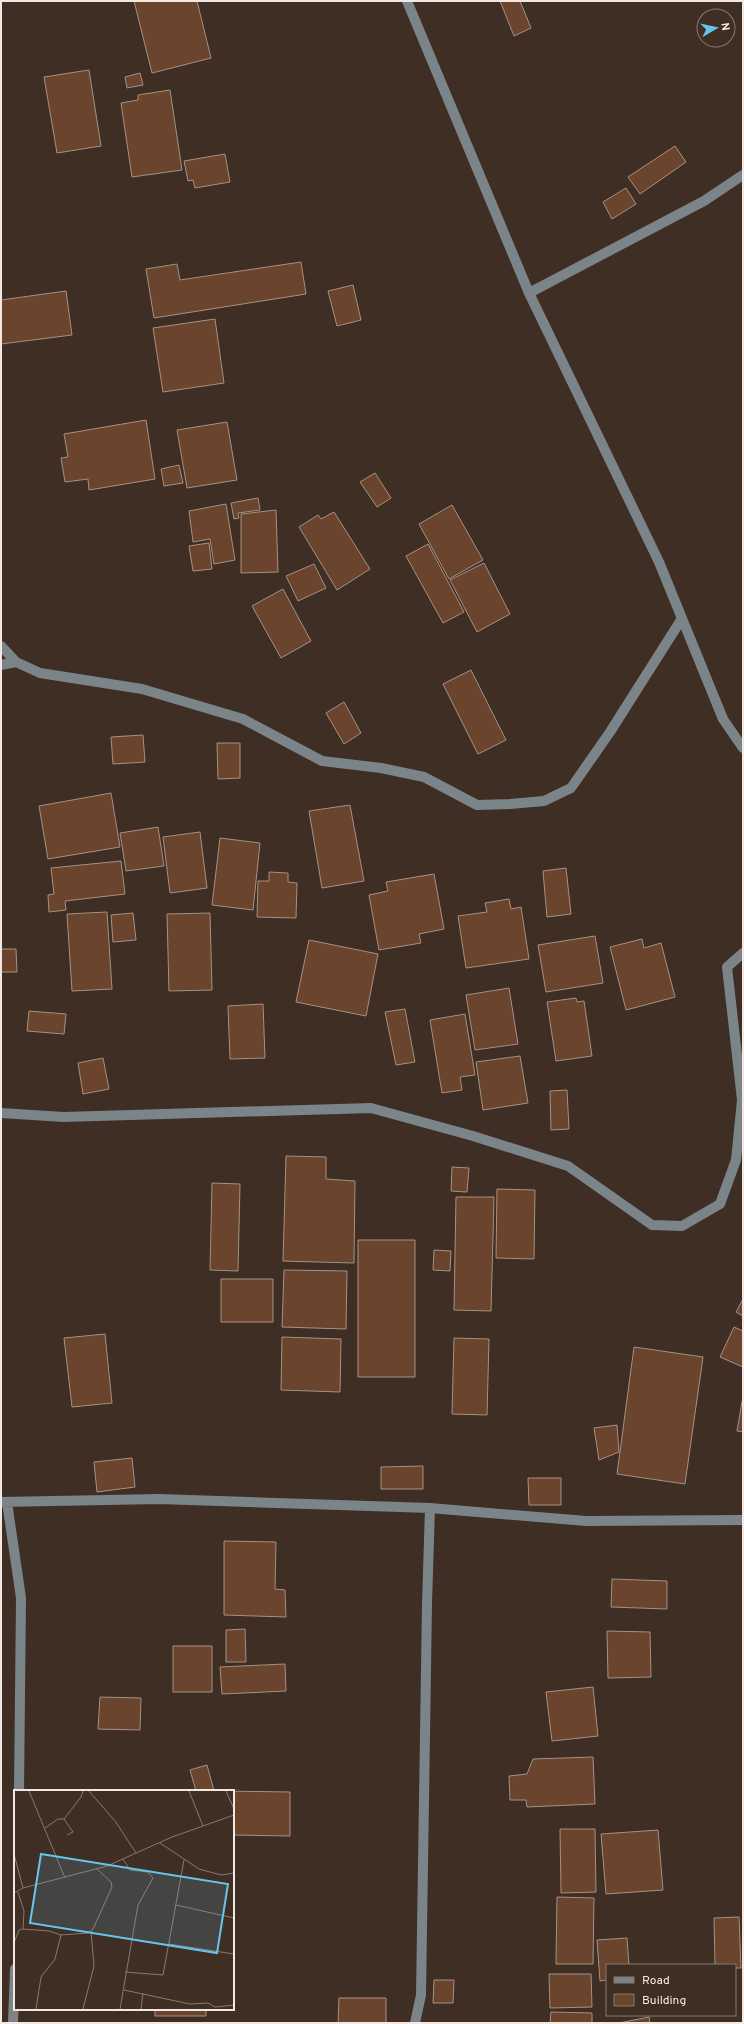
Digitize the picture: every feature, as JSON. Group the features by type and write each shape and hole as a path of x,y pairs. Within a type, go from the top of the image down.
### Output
{"street":[{"path":"408,1 529,293 659,562 681,620 709,680 723,719 743,748"},
{"path":"529,293 704,201 743,175"},
{"path":"1,646 16,662 40,673 142,689 242,719 322,761 381,768 424,777 477,805 510,804 544,801 571,788 610,732 681,620"},
{"path":"1,665 16,662"},
{"path":"1,1113 64,1117 371,1108 473,1136 568,1166 652,1225 682,1226 720,1204 736,1160 742,1100 727,967 743,953"},
{"path":"19,1790 21,1598 4,1502 160,1499 430,1508 586,1521 743,1520"},
{"path":"415,2023 420,1995 430,1508"},
{"path":"13,2023 14,1996"}],"building":[{"path":"134,1 197,1 211,58 152,73"},
{"path":"500,1 520,1 531,28 514,36"},
{"path":"89,70 101,146 57,153 44,77"},
{"path":"140,73 143,85 127,88 125,77"},
{"path":"170,90 182,170 132,177 121,103 138,100 138,95"},
{"path":"675,146 686,162 640,194 628,177"},
{"path":"225,154 230,182 195,188 193,180 188,181 184,161"},
{"path":"626,188 636,204 612,219 603,202"},
{"path":"301,262 306,294 154,318 146,269 177,264 180,280"},
{"path":"353,285 361,320 337,326 328,291"},
{"path":"66,291 72,335 1,344 1,300"},
{"path":"215,319 224,383 163,392 153,328"},
{"path":"146,420 155,479 89,490 88,479 65,482 61,458 68,457 64,434"},
{"path":"227,422 237,480 187,488 177,430"},
{"path":"179,465 183,483 164,486 161,469"},
{"path":"375,473 391,498 377,507 360,482"},
{"path":"258,498 260,510 238,513 239,518 234,519 231,503"},
{"path":"226,504 235,560 214,564 210,539 193,542 189,511"},
{"path":"452,505 483,560 449,579 419,524"},
{"path":"276,510 278,572 241,573 241,514"},
{"path":"334,512 370,569 337,590 299,527 318,515 321,519"},
{"path":"209,543 212,569 193,571 189,546"},
{"path":"428,544 464,612 443,623 406,556"},
{"path":"484,563 510,614 477,632 450,580"},
{"path":"314,564 326,588 298,601 286,576"},
{"path":"283,589 311,641 281,658 252,606"},
{"path":"471,670 506,740 478,754 443,684"},
{"path":"344,702 361,733 344,744 326,713"},
{"path":"143,735 145,762 113,764 111,737"},
{"path":"217,743 240,743 240,778 218,779"},
{"path":"111,793 120,847 48,859 39,806"},
{"path":"350,805 364,881 322,888 309,811"},
{"path":"158,827 164,866 126,871 120,833"},
{"path":"200,832 207,888 170,893 163,837"},
{"path":"220,838 260,843 253,910 212,905"},
{"path":"121,861 125,894 65,901 66,910 49,912 48,895 54,894 51,868"},
{"path":"566,868 571,914 547,917 543,871"},
{"path":"269,872 288,873 288,882 297,883 296,918 257,917 258,881 269,881"},
{"path":"434,874 444,929 419,934 421,943 379,950 369,895 388,891 386,882"},
{"path":"509,899 511,909 521,907 529,959 466,968 458,916 487,912 485,903"},
{"path":"107,912 112,989 72,991 67,914"},
{"path":"133,913 136,940 113,942 111,915"},
{"path":"210,913 212,990 169,991 167,914"},
{"path":"595,936 603,983 546,992 538,945"},
{"path":"642,939 644,948 661,943 675,997 626,1010 610,947"},
{"path":"309,940 378,954 366,1016 296,1002"},
{"path":"1,949 16,949 17,972 1,972"},
{"path":"509,988 518,1044 475,1050 466,995"},
{"path":"576,998 577,1002 584,1001 592,1056 556,1061 547,1002"},
{"path":"263,1004 265,1058 230,1059 228,1006"},
{"path":"405,1009 415,1062 396,1065 385,1012"},
{"path":"29,1011 66,1014 64,1034 27,1031"},
{"path":"465,1014 475,1075 460,1077 462,1090 442,1093 430,1020"},
{"path":"520,1056 528,1103 483,1110 476,1062"},
{"path":"103,1058 109,1089 83,1094 78,1063"},
{"path":"567,1090 569,1129 551,1130 550,1091"},
{"path":"286,1156 326,1157 326,1179 355,1181 354,1263 283,1261"},
{"path":"452,1167 469,1168 467,1192 451,1191"},
{"path":"212,1183 240,1184 238,1271 210,1270"},
{"path":"497,1189 535,1190 534,1259 496,1258"},
{"path":"456,1197 494,1197 491,1311 454,1310"},
{"path":"358,1240 415,1240 415,1377 358,1377"},
{"path":"434,1250 451,1251 450,1271 433,1270"},
{"path":"284,1270 347,1271 346,1329 282,1327"},
{"path":"221,1279 273,1279 273,1322 221,1322"},
{"path":"743,1299 743,1316 736,1312"},
{"path":"734,1327 743,1331 743,1367 720,1357"},
{"path":"105,1334 112,1403 72,1407 64,1338"},
{"path":"282,1337 341,1339 340,1392 281,1390"},
{"path":"454,1338 489,1339 487,1415 452,1414"},
{"path":"634,1347 703,1357 685,1484 617,1474"},
{"path":"743,1396 743,1432 737,1431"},
{"path":"617,1425 619,1452 599,1460 594,1428"},
{"path":"132,1458 135,1487 97,1492 94,1462"},
{"path":"423,1466 423,1489 381,1489 381,1467"},
{"path":"528,1478 561,1478 561,1505 529,1505"},
{"path":"224,1541 276,1542 275,1589 285,1590 286,1617 224,1615"},
{"path":"612,1579 667,1581 667,1609 611,1607"},
{"path":"245,1629 246,1662 226,1662 226,1630"},
{"path":"607,1631 650,1632 651,1677 608,1678"},
{"path":"173,1646 212,1646 212,1692 173,1692"},
{"path":"285,1664 286,1691 222,1694 220,1667"},
{"path":"593,1687 598,1736 552,1741 546,1692"},
{"path":"100,1697 141,1698 140,1730 98,1729"},
{"path":"593,1757 595,1804 527,1807 526,1800 510,1800 509,1776 527,1774 533,1759"},
{"path":"207,1765 214,1790 196,1790 190,1770"},
{"path":"234,1791 290,1792 290,1836 234,1835"},
{"path":"560,1829 595,1829 596,1892 561,1893"},
{"path":"658,1830 663,1890 606,1894 601,1834"},
{"path":"557,1897 594,1898 593,1964 556,1964"},
{"path":"739,1917 741,1968 736,1968 736,1964 715,1964 714,1918"},
{"path":"627,1938 629,1964 606,1964 606,1980 600,1981 597,1940"},
{"path":"549,1974 591,1974 592,2007 550,2008"},
{"path":"434,1980 454,1980 453,2003 433,2003"},
{"path":"339,1998 386,1998 386,2023 338,2023"},
{"path":"155,2010 206,2010 206,2016 155,2016"},
{"path":"551,2012 592,2013 592,2023 550,2023"},
{"path":"649,2017 650,2023 619,2023"}]}
